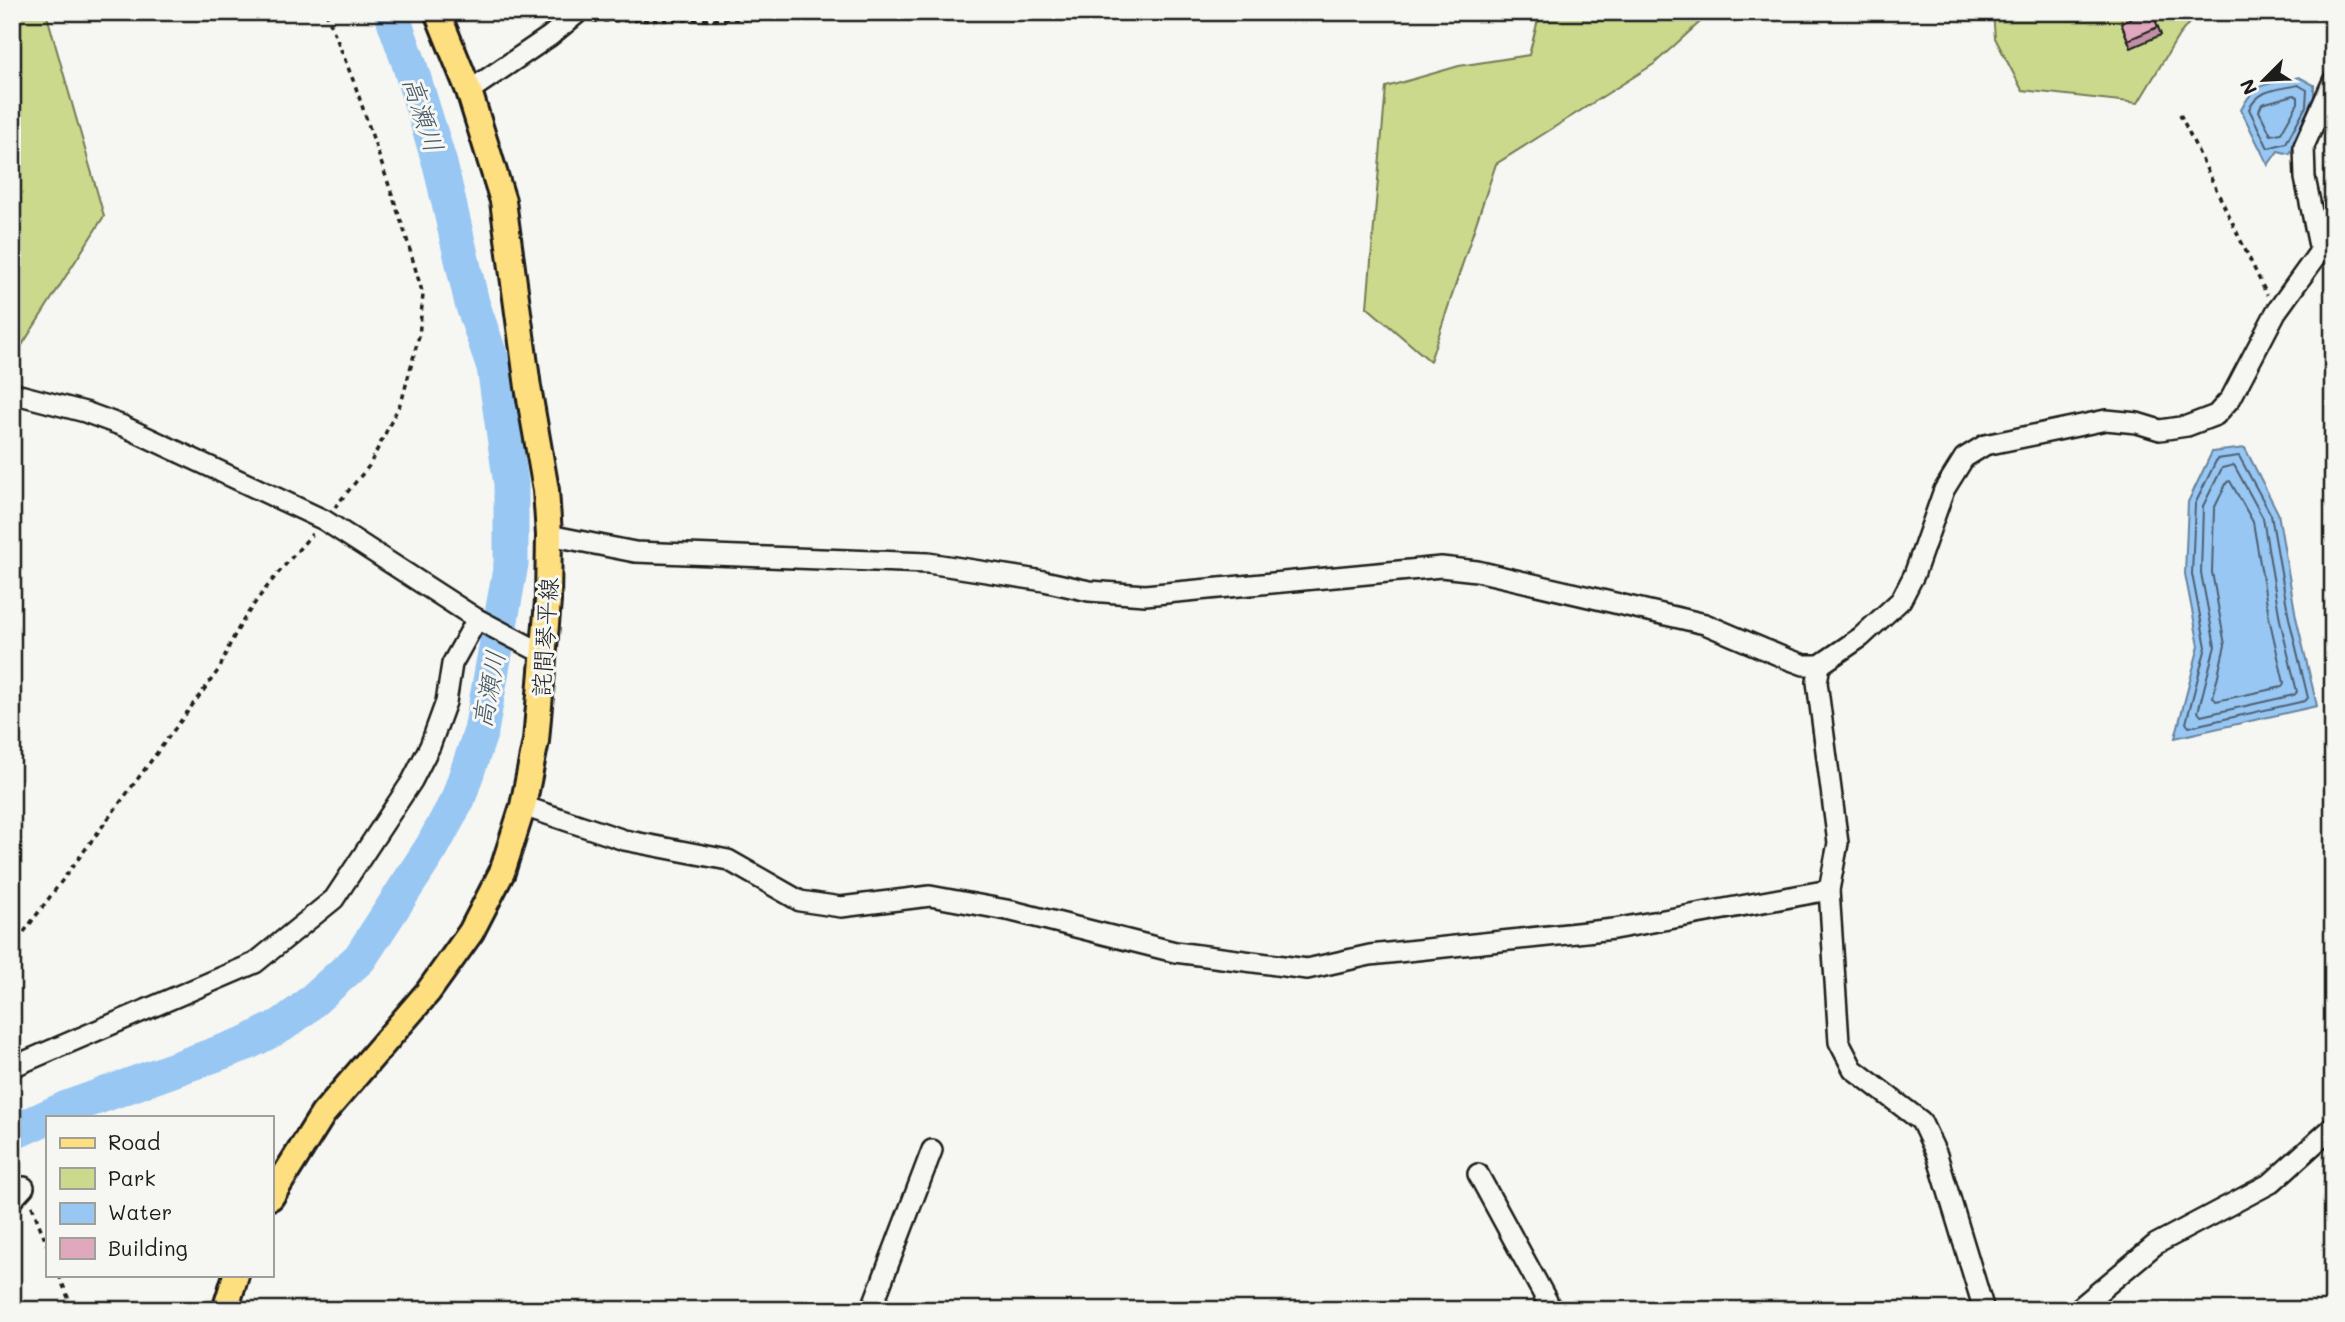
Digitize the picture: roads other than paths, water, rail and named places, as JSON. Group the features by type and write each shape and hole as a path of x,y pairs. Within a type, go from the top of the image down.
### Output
{"main road":[{"name":"詫間琴平線","path":"273,1194 323,1114 428,992 471,932 502,872 523,806 536,741 548,601 549,535 546,490 528,387 503,201 469,91 437,12"},
{"path":"225,1310 236,1276"}],"street":[{"path":"469,91 575,17"},
{"path":"549,535 635,552 928,564 1044,580 1089,591 1145,595 1441,567 1521,580 1705,624 1785,658 1804,664 1821,665 1861,637 1901,600 1914,575 1944,490 1964,458 1986,445 2106,421 2137,423 2160,430 2187,426 2216,415 2231,398 2276,312 2326,246 2305,178 2304,146 2333,81"},
{"path":"12,393 85,412 123,426 324,520 477,619 544,654"},
{"path":"12,1067 255,963 334,900 412,781 430,746 446,702 452,664 477,619"},
{"path":"1821,665 1817,682 1838,842 1829,890 1839,1042 1853,1069 1921,1121 1937,1155 1984,1310"},
{"path":"523,806 624,840 728,860 800,901 841,907 930,896 1012,911 1175,951 1307,969 1370,955 1614,929 1829,890"},
{"path":"2077,1310 2156,1244 2271,1182 2333,1127"},
{"path":"871,1310 932,1150"},
{"path":"1478,1174 1552,1310"}],"water":[{"path":"2299,77 2314,85 2314,107 2290,154 2278,151 2268,165 2241,110 2258,88"},
{"path":"2333,150 2333,199 2330,200 2324,191 2330,178 2325,169"},
{"path":"2245,448 2278,513 2296,617 2317,706 2175,738 2199,646 2185,574 2188,502 2212,452"}],"waterway":[{"name":"高瀬川","path":"49,1116 247,1043 282,1025 301,1011 360,958 432,847 458,799 481,731 511,564 511,484 494,367 472,303 440,164 391,12"},
{"name":"高瀬川","path":"12,1133 46,1118"}]}
